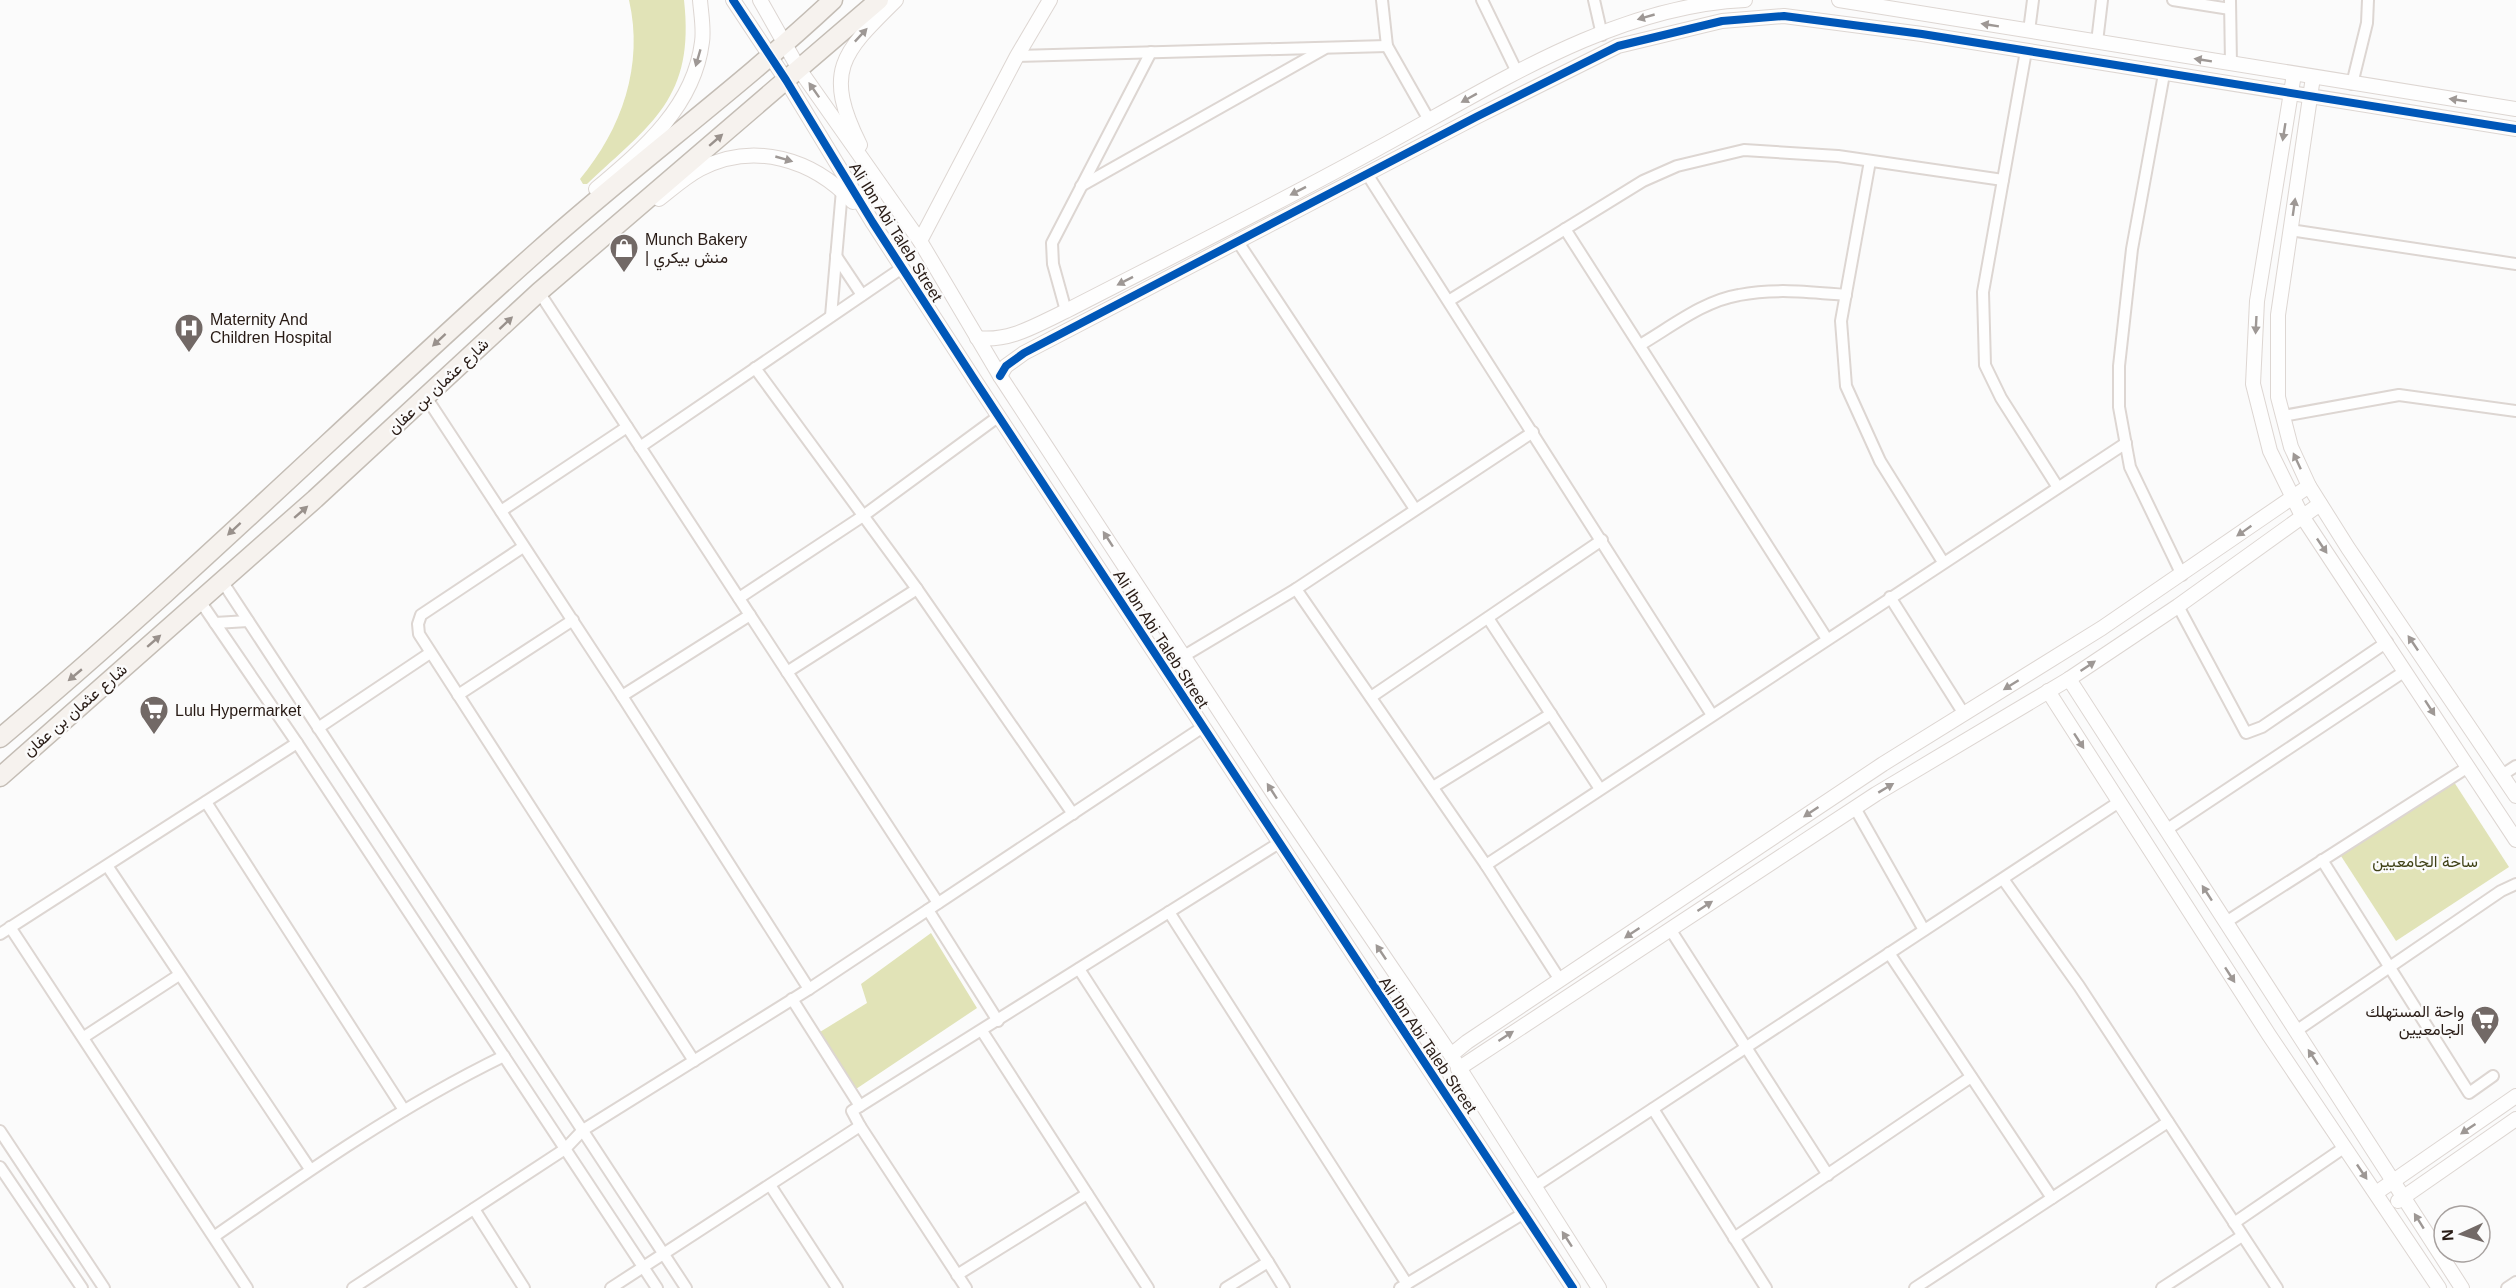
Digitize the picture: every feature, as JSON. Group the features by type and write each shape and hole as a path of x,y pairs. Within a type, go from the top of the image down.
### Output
{"main road":[{"name":"شارع عثمان بن عفان","path":"0,738 93,660 541,248 778,51 833,0"},
{"name":"شارع عثمان بن عفان","path":"0,777 426,398 539,292 879,0"}],"street":[{"path":"541,248 585,199 642,150 674,113 692,81 703,41 700,0"},
{"name":"Ali Ibn Abi Taleb Street","path":"733,0 778,51 793,74 873,223 1573,1288"},
{"path":"760,0 778,51"},
{"path":"879,184 840,98 842,69 855,41 896,0"},
{"path":"920,241 1017,56 1050,0"},
{"path":"1382,0 1387,46 1430,120"},
{"path":"1482,0 1517,72"},
{"path":"1594,0 1602,35"},
{"path":"977,338 993,340 1015,335 1066,311 1517,72 1640,18 1698,3 1745,0"},
{"path":"1839,0 2516,109"},
{"path":"2029,31 2033,0"},
{"path":"2097,42 2102,0"},
{"path":"2173,0 2230,5 2231,64"},
{"path":"2352,84 2367,23 2367,0"},
{"path":"1000,376 1006,366 1024,353 1618,46 1722,21 1784,16 1922,34 2310,98 2516,129"},
{"path":"1017,56 1387,46"},
{"path":"1081,186 1328,47"},
{"path":"2026,51 1983,292 1985,365 2001,398 2057,486"},
{"path":"1066,311 1053,264 1052,243 1151,52"},
{"path":"793,74 879,184"},
{"path":"2164,74 2132,249 2121,354 2120,407 2130,466 2182,575"},
{"path":"2294,74 2257,301 2253,384 2270,451 2302,516 2516,840"},
{"path":"2313,77 2278,315 2278,397 2291,447 2320,504 2516,796"},
{"path":"1450,300 1643,181 1677,166 1744,150 1870,161 2003,180"},
{"path":"873,223 836,183 807,166 780,156 751,154 720,160 698,170 607,236 539,292 938,903"},
{"path":"1870,161 1841,321 1846,386 1880,460 1943,562"},
{"path":"1367,174 1450,300 1712,715"},
{"name":"Ali Ibn Abi Taleb Street","path":"879,184 920,241 1000,376 1276,799 1451,1055 1599,1288"},
{"path":"831,316 842,190"},
{"path":"1566,229 1827,639"},
{"path":"2290,230 2516,264"},
{"path":"1238,242 1415,509"},
{"path":"836,256 862,295"},
{"path":"640,447 902,268"},
{"path":"1640,345 1705,307 1738,295 1795,291 1846,295"},
{"path":"1015,335 1015,345 1024,353"},
{"path":"755,368 917,589 1073,814"},
{"path":"2283,416 2398,395 2516,411"},
{"path":"426,398 573,620 809,989"},
{"path":"739,598 863,516 999,416"},
{"path":"501,511 627,427"},
{"path":"1184,656 1296,589 1533,432"},
{"path":"1486,865 2057,486 2126,443"},
{"path":"1451,1055 1467,1042 1883,764 2182,575 2309,486"},
{"path":"1458,1069 1855,808 2069,679 2178,606 2320,504"},
{"path":"1371,697 1602,540"},
{"path":"523,547 421,615 418,624 419,634 694,1061"},
{"path":"222,581 686,1288"},
{"path":"787,672 917,589"},
{"path":"1296,589 1486,865 1560,981"},
{"path":"1890,597 1964,714"},
{"path":"200,601 297,743 657,1288"},
{"path":"2178,606 2246,734 2262,727 2387,642"},
{"path":"622,696 750,615"},
{"path":"1488,618 1600,789"},
{"path":"458,695 573,620"},
{"path":"215,623 248,621"},
{"path":"318,728 430,653"},
{"path":"2166,830 2405,671"},
{"path":"2069,679 2462,1288"},
{"path":"2048,691 2344,1147 2439,1288"},
{"path":"1433,787 1551,714"},
{"path":"353,1288 565,1149 583,1130 809,989 1203,727"},
{"path":"0,934 108,867 297,743"},
{"path":"2502,775 2516,766"},
{"path":"2226,922 2468,767"},
{"path":"206,802 404,1110"},
{"path":"1534,1187 2119,802"},
{"path":"1855,808 1924,930"},
{"path":"966,1288 852,1111 1279,843"},
{"path":"2322,861 2391,966 2469,1093 2493,1076"},
{"path":"108,867 310,1169"},
{"path":"2003,879 2079,986 2277,1288"},
{"path":"2296,1031 2501,891 2516,884"},
{"path":"928,910 998,1021"},
{"path":"1169,912 1404,1286 1524,1213"},
{"path":"10,927 247,1288"},
{"path":"1670,928 1745,1049 1828,1174"},
{"path":"1890,953 2052,1198"},
{"path":"1079,969 1284,1288"},
{"path":"84,1037 179,975"},
{"path":"792,999 860,1106"},
{"path":"982,1031 1148,1288"},
{"path":"215,1236 310,1169 404,1110 447,1084 504,1056"},
{"path":"1734,1238 1971,1077"},
{"path":"2376,1193 2516,1096"},
{"path":"1653,1109 1766,1288"},
{"path":"2387,1210 2516,1119"},
{"path":"1915,1288 2168,1122"},
{"path":"611,1288 860,1126"},
{"path":"0,1131 104,1288"},
{"path":"2234,1223 2344,1147"},
{"path":"0,1167 82,1288"},
{"path":"770,1185 837,1288"},
{"path":"957,1275 1087,1194"},
{"path":"474,1209 524,1288"},
{"path":"2162,1288 2242,1236"},
{"path":"1226,1288 1268,1262"},
{"path":"2507,1288 2516,1282"}],"green space":[{"path":"629,0 684,0 686,34 683,62 664,106 649,125 587,184 583,184 580,179 595,160 607,139 626,95 634,48"},
{"name":"ساحة الجامعيين","path":"2454,782 2509,867 2396,941 2341,856"},
{"path":"931,933 977,1008 856,1089 820,1032 867,1003 861,984"}],"cycle path":[{"path":"733,0 976,382 1573,1288"},
{"path":"1000,376 1006,366 1024,353 1476,117 1618,46 1722,21 1784,16 1922,34 2516,129"}],"place":[{"name":"Munch Bakery | منش بيكري","path":"624,274"},
{"name":"Maternity And Children Hospital","path":"189,354"},
{"name":"Lulu Hypermarket","path":"154,736"},
{"name":"واحة المستهلك الجامعيين","path":"2485,1046"}]}
